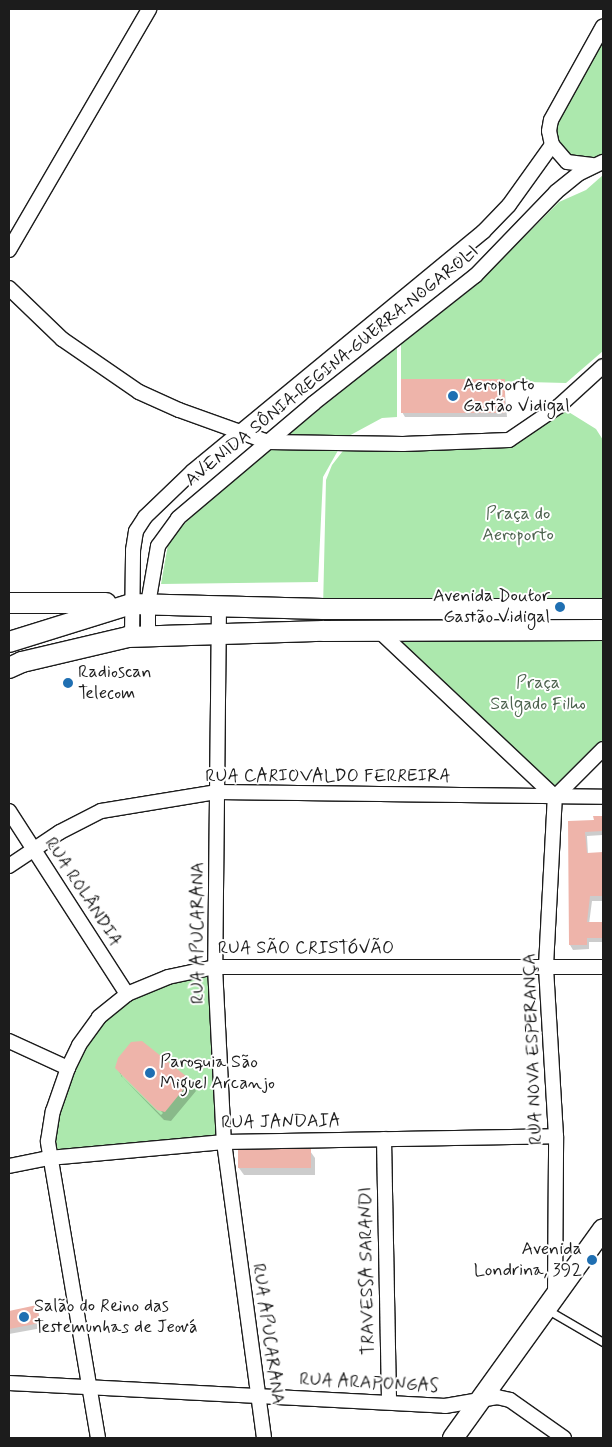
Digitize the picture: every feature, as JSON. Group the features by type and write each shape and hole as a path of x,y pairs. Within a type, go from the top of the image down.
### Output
{"main road":[{"path":"9,603 219,605 323,609 603,610"},
{"path":"139,604 10,638 15,665 140,636 378,630 603,630"},
{"path":"453,1438 480,1398 551,1305 603,1229"}],"street":[{"path":"9,250 149,9"},
{"path":"599,164 578,166 567,162 552,145 551,120 603,26"},
{"name":"AVENIDA SÔNIA REGINA GUERRA NOGAROLI","path":"140,636 139,604 133,550 136,531 145,518 240,432 483,232 510,204 552,145"},
{"name":"AVENIDA SÔNIA REGINA GUERRA NOGAROLI","path":"139,604 158,546 167,530 268,442 475,276 556,192 599,164"},
{"path":"9,288 62,339 100,368 163,403 268,442 403,444 509,440 559,406 603,366"},
{"name":"RUA APUCARANA","path":"219,605 215,967 224,1142 264,1438"},
{"path":"378,630 555,797 603,749"},
{"name":"RUA CARIOVALDO FERREIRA","path":"9,866 32,848 101,811 217,792 603,797"},
{"name":"RUA NOVA ESPERANÇA","path":"551,1305 556,1136 546,966 555,797"},
{"name":"RUA ROLÂNDIA","path":"9,810 127,994"},
{"name":"RUA SÃO CRISTÓVÃO","path":"98,1438 91,1389 49,1158 53,1111 68,1068 79,1046 99,1017 127,994 168,977 215,967 603,967"},
{"path":"9,1041 68,1068"},
{"name":"RUA JANDAIA","path":"9,1166 49,1158 224,1142 556,1136"},
{"name":"TRAVESSA SARANDI","path":"384,1139 388,1402"},
{"name":"RUA ARAPONGAS","path":"9,1383 91,1389 445,1406 480,1398 510,1400 564,1438"}],"lane":[{"path":"551,1305 603,1342"}],"green space":[{"path":"603,32 603,158 578,163 554,144 553,120"},
{"path":"603,175 603,351 566,383 401,379 401,344 475,286 559,202 586,190"},
{"path":"397,346 397,417 382,418 345,438 323,477 318,582 161,584 169,539 212,497"},
{"name":"Praça do Aeroporto","path":"559,406 596,429 603,440 603,609 323,609 326,480 332,465 349,443 509,440"},
{"name":"Praça Salgado Filho","path":"378,630 603,630 603,749 555,797"},
{"path":"214,967 224,1142 49,1158 48,1141 79,1045 127,994"}],"building":[{"name":"Aeroporto Gastão Vidigal","path":"401,379 505,379 505,413 401,413"},
{"path":"593,816 603,816 603,831 585,832 587,853 603,852 603,896 590,896 587,922 602,922 602,938 587,938 587,945 569,945 568,821 594,820"},
{"name":"Paroquia São Miguel Arcanjo","path":"142,1041 191,1080 165,1112 157,1110 115,1068 118,1058 131,1042"},
{"path":"238,1149 311,1149 311,1168 238,1168"},
{"name":"Salão do Reino das Testemunhas de Jeová","path":"37,1305 40,1323 9,1329 9,1311"}],"place":[{"name":"Aeroporto Gastão Vidigal","path":"453,396"},
{"name":"Avenida Doutor Gastão Vidigal","path":"560,607"},
{"name":"Radioscan Telecom","path":"68,683"},
{"name":"Paroquia São Miguel Arcanjo","path":"150,1073"},
{"name":"Avenida Londrina, 392","path":"592,1260"},
{"name":"Salão do Reino das Testemunhas de Jeová","path":"24,1317"}]}
